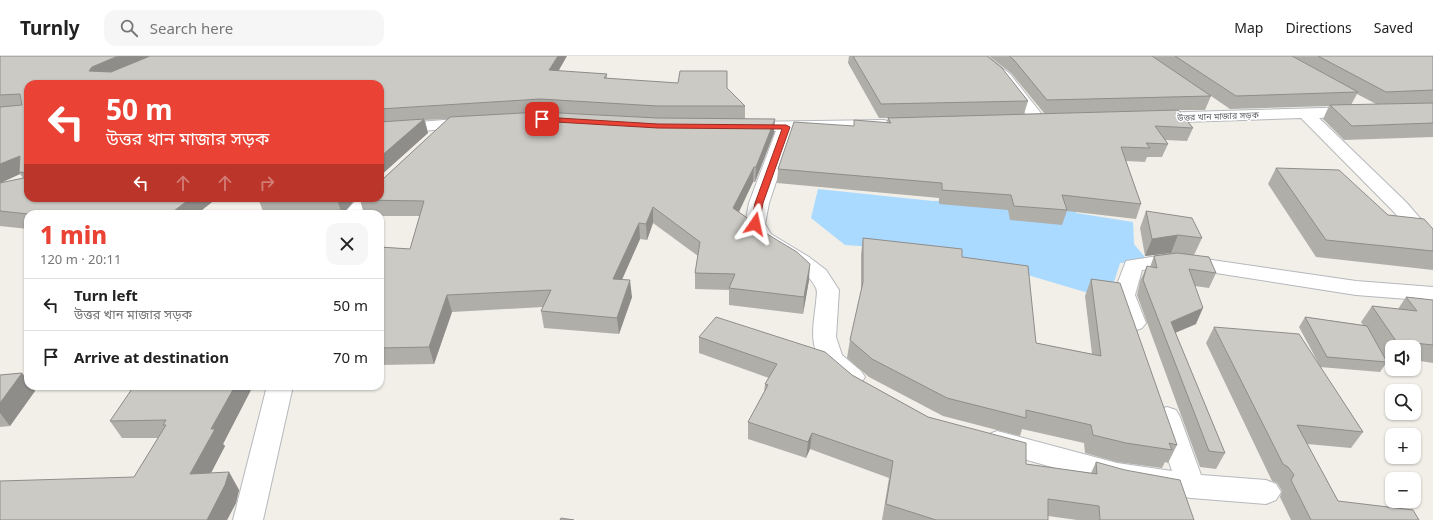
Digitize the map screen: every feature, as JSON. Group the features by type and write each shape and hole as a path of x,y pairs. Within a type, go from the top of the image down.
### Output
{"street":[{"path":"978,56 1005,76 1039,121"},
{"name":"উত্তর খান মাজার সড়ক","path":"1142,118 1306,114 1372,109 1348,97"},
{"path":"1210,104 1229,116"},
{"path":"1306,114 1399,206 1433,245"},
{"path":"384,130 488,122"},
{"path":"433,140 449,124"},
{"path":"730,127 897,124"},
{"path":"786,127 759,203 755,224 764,238 802,261 818,274 828,290 824,337 831,359 866,387"},
{"path":"357,210 364,202"},
{"path":"1142,346 1124,295 1133,265 1171,260 1356,288 1433,294"},
{"path":"248,520 279,390"},
{"path":"1160,398 1192,486"},
{"path":"978,437 1117,474 1192,486 1266,492"}],"water":[{"path":"818,189 933,201 975,200 1068,190 1076,213 1133,222 1134,244 1148,261 1120,263 1114,282 1105,298 998,266 888,248 845,245 811,218"}],"building":[{"path":"0,56 118,56 92,67 89,71 111,72 150,56 558,56 549,70 607,74 604,78 678,83 680,71 727,71 727,88 745,106 657,106 540,99 384,109 384,80 24,80 24,173 19,172 20,156 0,164 0,107 22,105 20,94 0,95"},
{"path":"853,56 987,56 1002,68 1028,101 881,104"},
{"path":"1009,56 1152,56 1211,96 1047,100"},
{"path":"1175,56 1292,56 1358,92 1236,96"},
{"path":"1318,56 1433,56 1433,90 1386,92"},
{"path":"1433,103 1433,123 1352,126 1330,105"},
{"path":"1178,110 1193,128 1155,126 1168,144 1146,143 1150,148 1121,147 1141,204 1062,195 1067,210 1014,206 1011,195 942,190 942,183 778,169 794,122 854,126 854,120 891,123 888,118"},
{"path":"540,112 657,118 775,119 756,167 754,167 733,208 753,222 757,228 797,252 810,264 804,297 729,288 735,274 695,273 700,242 653,207 646,224 639,223 613,279 630,280 617,318 541,311 551,290 447,295 429,347 384,348 384,247 410,249 424,201 384,200 384,178 450,117"},
{"path":"424,119 384,154 384,122"},
{"path":"1276,168 1339,170 1388,215 1424,219 1433,229 1433,251 1326,240"},
{"path":"24,178 24,202 186,202 175,210 24,210 24,214 0,211 0,183"},
{"path":"1146,211 1192,218 1202,238 1178,235 1152,239"},
{"path":"863,238 962,249 962,257 1028,266 1036,343 1101,356 1091,279 1120,283 1177,445 1169,443 1172,450 1126,443 1093,435 1091,425 1026,410 1026,418 947,398 872,359 850,340 863,282"},
{"path":"1177,253 1209,257 1216,273 1189,269 1203,308 1171,322 1225,453 1209,451 1143,280 1147,266 1157,268 1154,256"},
{"path":"1406,297 1433,300 1433,345 1421,344 1421,340 1395,340 1372,306 1417,311"},
{"path":"716,317 825,352 852,375 928,417 1026,443 1026,464 1097,474 1096,462 1125,470 1180,480 1194,520 1100,520 1099,506 1048,499 1048,520 936,520 886,504 893,461 812,433 808,442 748,422 768,385 765,384 777,364 699,337"},
{"path":"1305,317 1367,326 1385,358 1385,362 1327,357"},
{"path":"1214,327 1299,334 1363,432 1297,425 1338,501 1385,507 1385,508 1413,510 1419,520 1311,520 1291,480 1294,475 1288,467 1283,464"},
{"path":"22,373 0,403 0,375"},
{"path":"131,390 233,390 211,429 215,429 190,474 229,472 225,485 207,520 0,520 0,481 134,477 166,425 163,425 166,420 110,421"},
{"path":"561,518 574,520 560,520"}],"route":[{"path":"542,119 658,126 786,127 759,203 755,224"}]}
